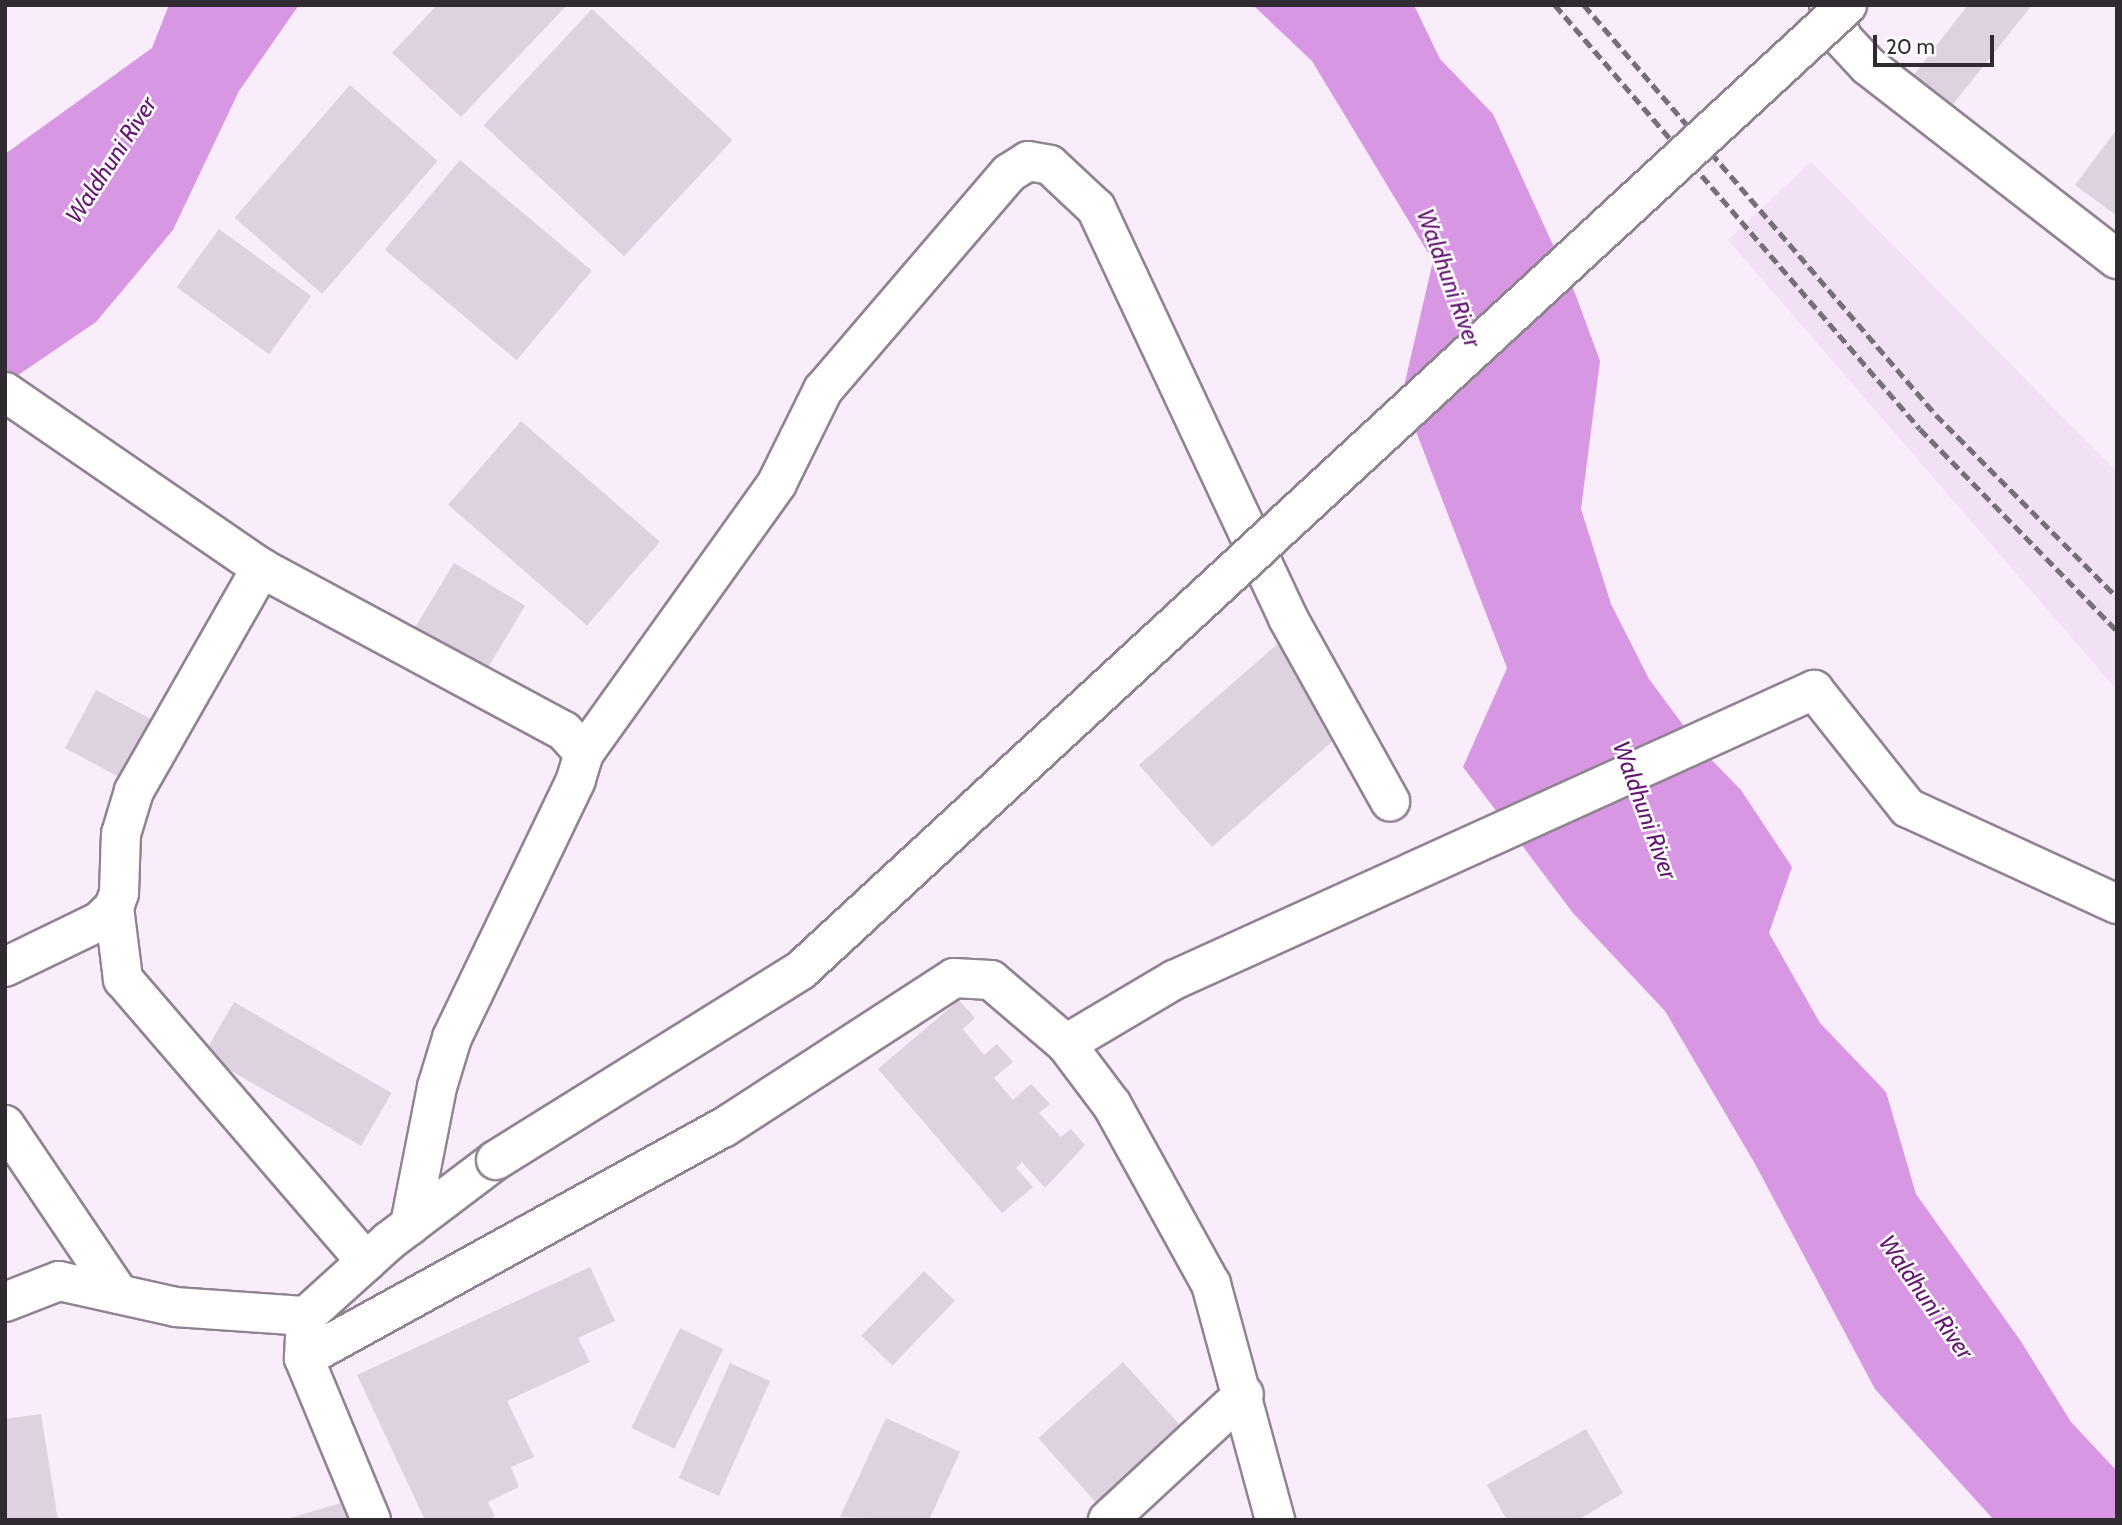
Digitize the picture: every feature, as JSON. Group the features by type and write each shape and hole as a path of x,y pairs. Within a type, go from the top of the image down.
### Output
{"street":[{"path":"1829,5 1842,37 1868,66 2117,259"},
{"path":"371,1520 304,1358 306,1316 410,1225 496,1160 801,970 1847,5"},
{"path":"410,1225 437,1087 452,1038 576,780 584,753 777,483 823,390 1009,173 1028,161 1050,165 1096,208 1288,618 1390,802"},
{"path":"5,392 53,429 261,568 564,731 584,753"},
{"path":"5,967 100,921 114,906 119,893 121,834 134,791 261,568"},
{"path":"1066,1044 1174,979 1814,691 1908,808 2117,904"},
{"path":"114,906 122,979 366,1262"},
{"path":"304,1358 723,1128 954,978 991,980 1066,1044 1112,1105 1211,1284 1244,1394 1275,1520"},
{"path":"5,1125 119,1294"},
{"path":"5,1302 59,1280 176,1307 306,1316"},
{"path":"1108,1520 1244,1394"}],"shaded area":[{"path":"1811,162 2117,472 2117,690 1728,240"}],"water":[{"name":"Waldhuni River","path":"169,5 299,5 239,91 173,230 96,322 5,384 5,154 152,48"},
{"name":"Waldhuni River","path":"1253,5 1414,5 1440,59 1493,114 1575,293 1600,361 1581,509 1611,604 1649,679 1701,749 1741,790 1792,867 1769,933 1820,1023 1886,1092 1916,1194 2020,1340 2071,1422 2117,1471 2117,1520 1994,1520 1875,1389 1754,1162 1665,1011 1573,913 1463,767 1507,668 1402,395 1433,261 1312,61"}],"building":[{"path":"437,5 567,5 461,117 392,53"},
{"path":"1968,5 2032,5 1950,108 1912,77"},
{"path":"592,9 732,140 624,256 484,125"},
{"path":"350,85 438,161 322,294 235,218"},
{"path":"2117,129 2117,216 2075,185"},
{"path":"460,160 592,271 517,360 385,250"},
{"path":"219,229 311,296 269,354 177,287"},
{"path":"521,421 660,542 587,625 448,505"},
{"path":"454,563 525,606 479,682 408,639"},
{"path":"1282,640 1335,739 1212,847 1139,765"},
{"path":"96,690 159,723 128,782 65,748"},
{"path":"959,1000 975,1018 963,1029 984,1055 997,1044 1013,1062 994,1078 1013,1100 1031,1084 1050,1104 1039,1113 1061,1137 1071,1129 1085,1145 1045,1188 1022,1162 1016,1168 1033,1187 1002,1213 878,1069"},
{"path":"234,1002 392,1093 361,1146 204,1055"},
{"path":"590,1267 615,1321 578,1338 590,1362 507,1401 534,1457 511,1467 519,1487 488,1502 495,1517 490,1520 425,1520 357,1375"},
{"path":"924,1271 955,1301 892,1366 861,1336"},
{"path":"680,1328 723,1349 674,1449 631,1428"},
{"path":"1123,1362 1186,1432 1101,1508 1038,1438"},
{"path":"730,1363 770,1381 719,1496 679,1478"},
{"path":"41,1414 58,1520 5,1520 5,1419"},
{"path":"886,1418 960,1452 929,1520 840,1517"},
{"path":"1586,1429 1623,1493 1578,1520 1507,1520 1487,1485"},
{"path":"344,1502 349,1520 287,1520 287,1519"}],"railway":[{"path":"1555,5 1920,429 2117,631"},
{"path":"1584,5 1936,415 2117,597"}]}
